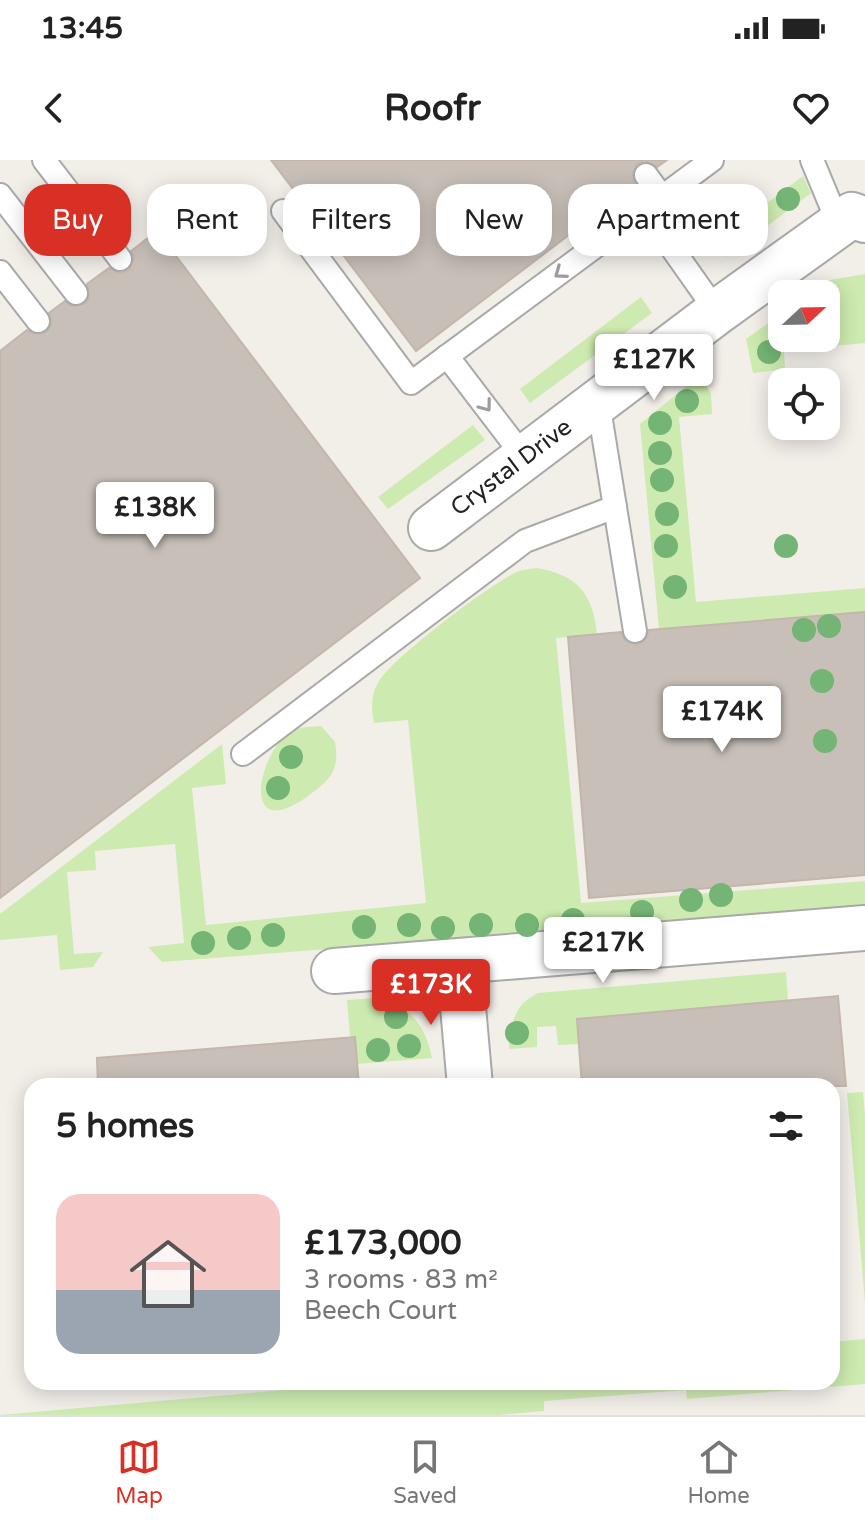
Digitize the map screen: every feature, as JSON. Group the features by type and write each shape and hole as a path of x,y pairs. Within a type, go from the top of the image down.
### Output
{"street":[{"name":"Crystal Drive","path":"431,528 717,312 855,217"},
{"path":"334,971 865,928"},
{"path":"459,962 469,1078"}],"lane":[{"path":"44,160 120,259"},
{"path":"679,184 712,160"},
{"path":"812,160 855,217"},
{"path":"646,175 648,184"},
{"path":"0,195 76,293"},
{"path":"316,256 411,383 454,342 580,256"},
{"path":"684,256 717,312"},
{"path":"0,272 38,321"},
{"path":"454,342 524,457"},
{"path":"598,402 635,631"},
{"path":"243,754 525,541 615,507"}],"green space":[{"path":"803,176 811,193 768,225 768,202"},
{"path":"865,274 865,343 840,345 840,280 830,280"},
{"path":"641,297 652,313 530,403 520,389"},
{"path":"768,323 768,352 784,352 785,368 768,368 768,371 753,373 746,339"},
{"path":"700,375 711,394 712,414 679,417 696,602 865,588 865,612 802,811 785,618 659,629 640,424"},
{"path":"473,425 485,440 388,509 378,497"},
{"path":"537,568 563,576 581,589 592,608 597,634 556,638 581,903 865,881 865,907 162,962 148,947 184,943 175,844 95,851 96,870 67,872 74,954 103,952 93,967 60,970 57,935 0,940 0,914 222,744 226,784 192,788 206,925 426,903 408,720 374,723 374,691 403,655 444,621 506,578 519,571"},
{"path":"321,726 335,742 336,757 331,775 316,790 291,806 274,810 264,805 261,792 263,776 278,743 294,730"},
{"path":"786,972 788,1000 577,1019 580,1044 558,1045 556,1026 537,1027 537,1047 509,1049 515,1016 523,1003 538,993"},
{"path":"374,998 397,1005 414,1018 425,1035 432,1058 357,1064 355,1037 350,1037 347,1000"},
{"path":"863,1092 865,1116 865,1302 847,1093"},
{"path":"865,1339 865,1384 840,1386 840,1341"},
{"path":"283,1390 686,1390 544,1401 544,1411 499,1415 0,1415"},
{"path":"686,1390 794,1390 687,1399"}],"building":[{"path":"271,160 667,160 657,167 645,161 637,164 632,176 635,184 568,184 568,236 552,248 552,184 436,184 436,256 541,256 416,351 344,256 420,256 420,184 289,184"},
{"path":"147,239 147,256 176,256 420,578 0,898 0,351 27,330 33,334 46,332 51,326 49,313 65,301 71,306 84,304 89,298 87,284 109,268 121,273 129,270 134,258 131,251"},
{"path":"865,612 865,875 589,898 568,637 621,632 625,640 636,645 644,641 649,630"},
{"path":"838,996 846,1086 840,1086 840,1078 581,1078 577,1019"},
{"path":"355,1037 358,1078 98,1078 97,1058"}]}
